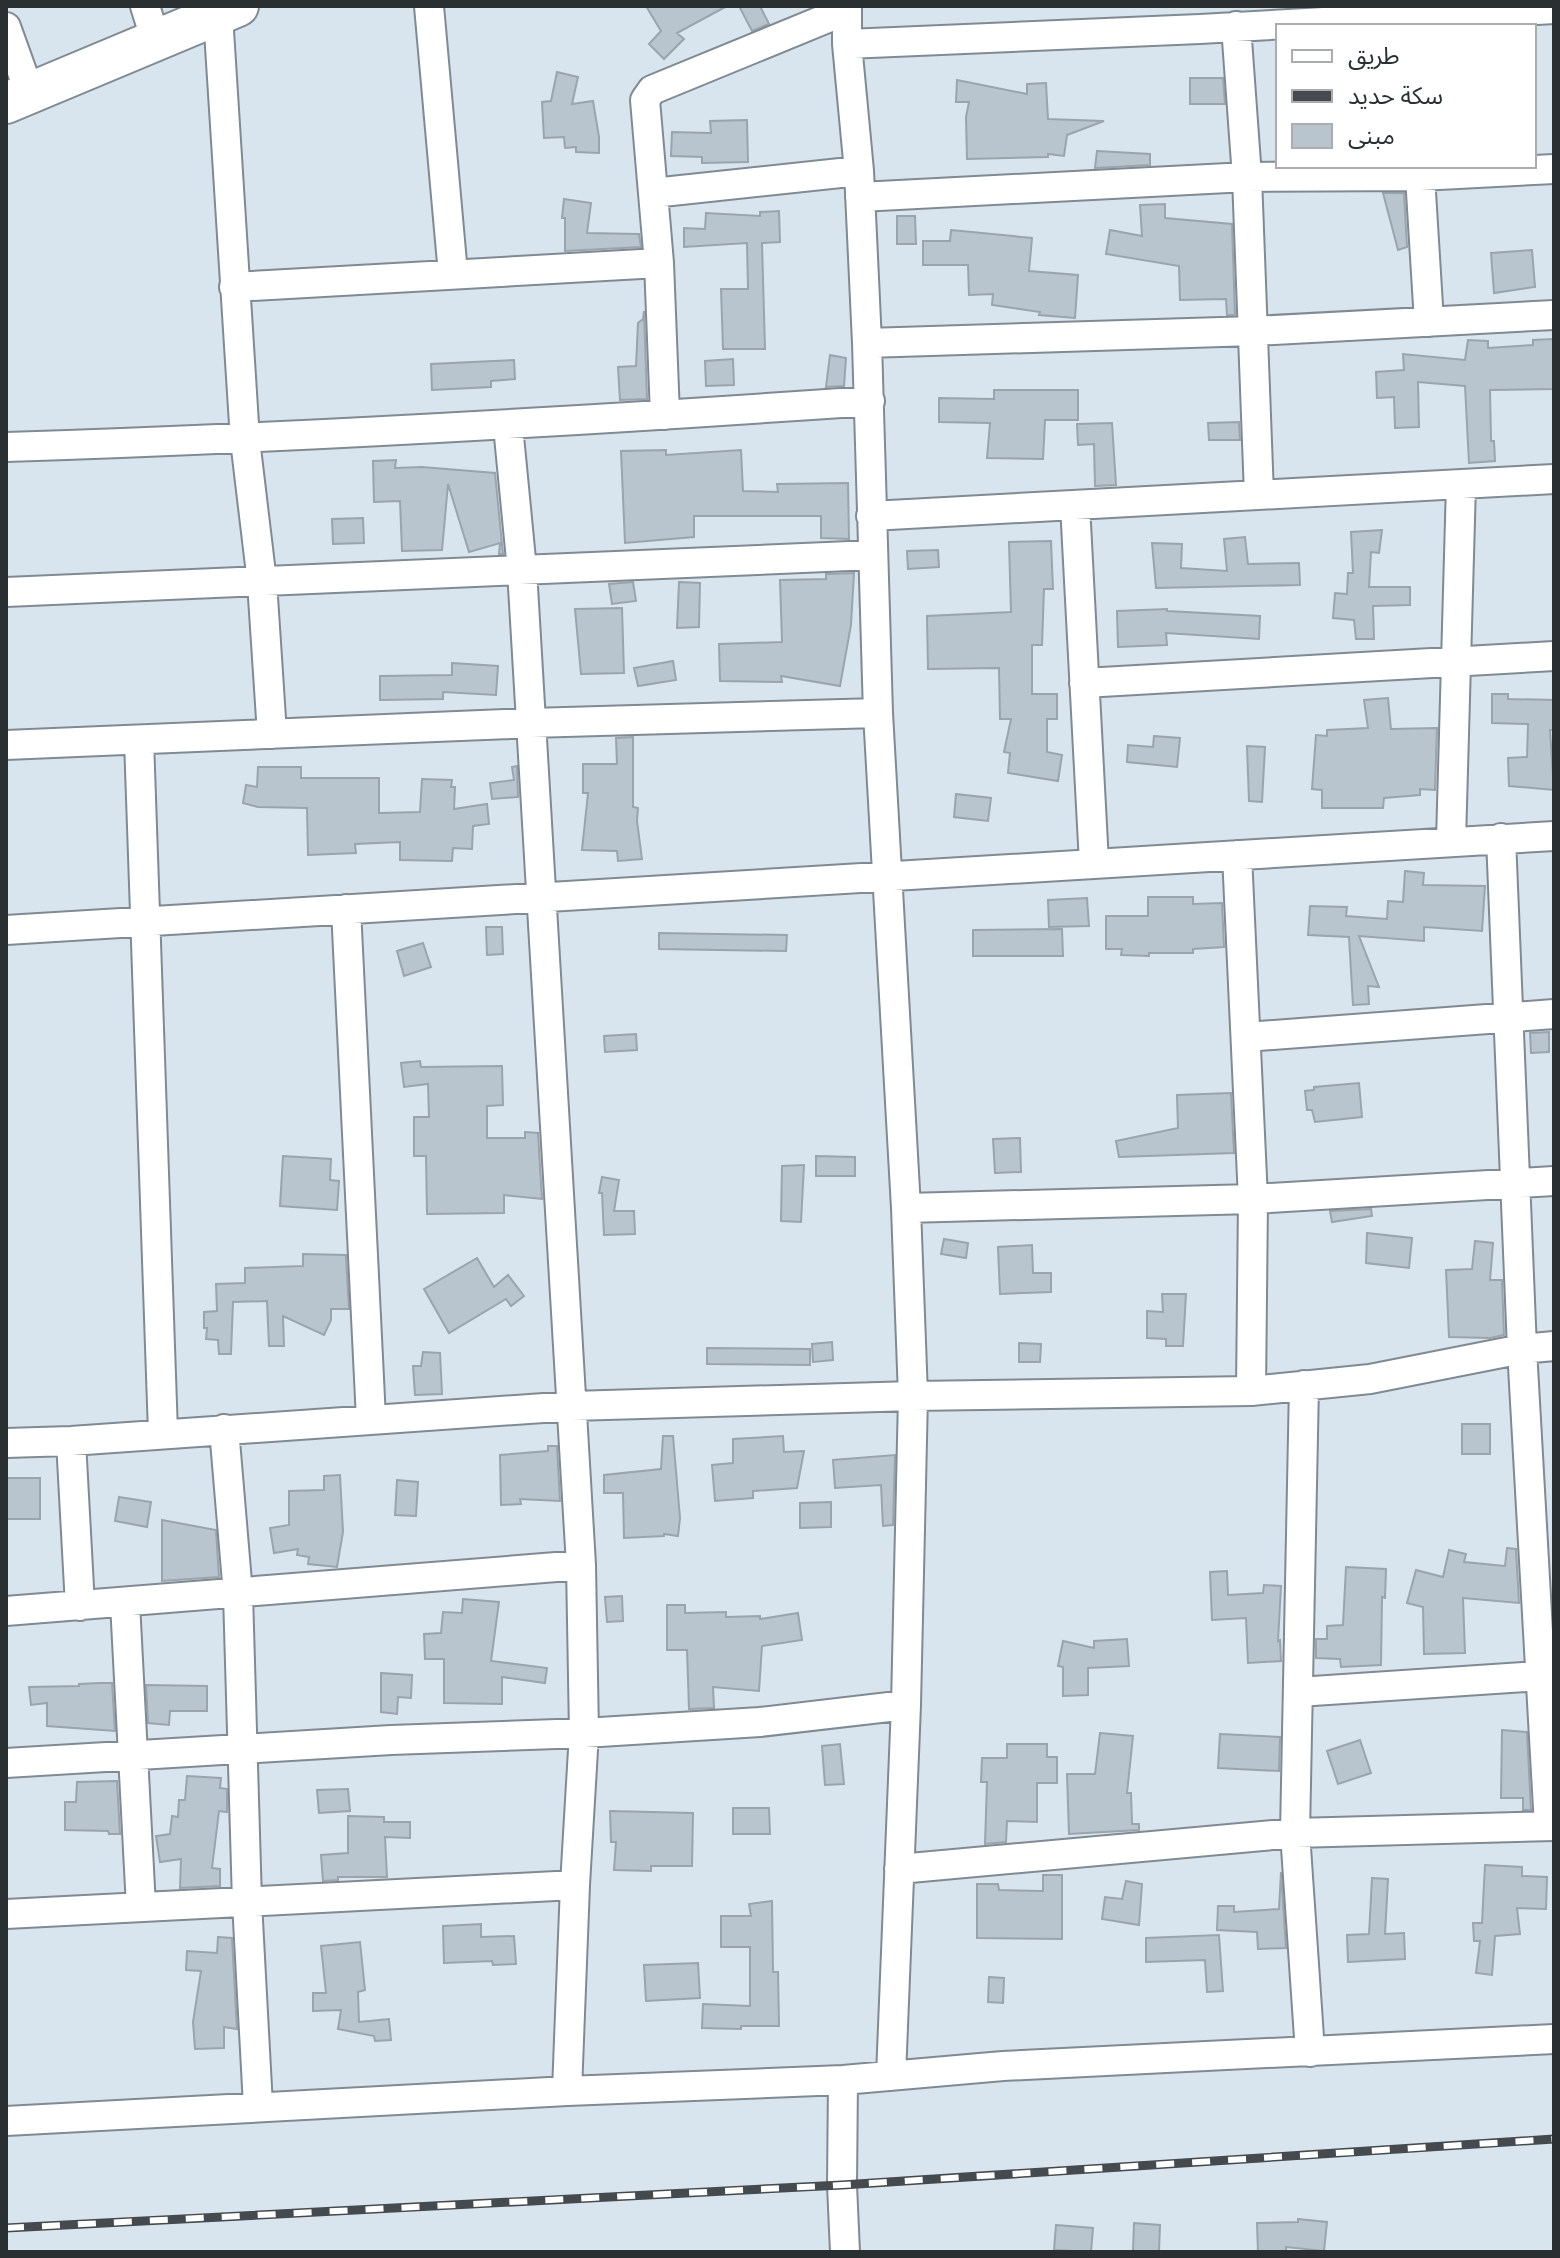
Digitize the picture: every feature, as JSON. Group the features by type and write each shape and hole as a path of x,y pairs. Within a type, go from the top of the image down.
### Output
{"highway":[{"path":"18,98 151,23 228,11"}],"street":[{"path":"429,6 453,274"},
{"path":"665,415 659,263 645,100 652,90 847,8 847,44 860,184 885,876 906,1208 913,1396 906,1705 891,2076"},
{"path":"847,44 1199,17 1236,26 1456,10 1515,19 1554,9"},
{"path":"228,11 234,287 245,440 262,582 272,734"},
{"path":"1236,26 1247,177 1259,495"},
{"path":"6,27 18,98"},
{"path":"653,193 860,184 1420,176 1554,169"},
{"path":"1420,176 1429,322"},
{"path":"234,287 659,263"},
{"path":"867,343 1254,331 1554,315"},
{"path":"6,447 245,440 508,426 870,401"},
{"path":"508,426 522,570 581,1565 584,1733 567,2091"},
{"path":"871,516 1554,479"},
{"path":"1451,841 1461,484"},
{"path":"1075,505 1094,863"},
{"path":"6,592 873,555"},
{"path":"1084,683 1554,656"},
{"path":"6,745 531,723 878,713"},
{"path":"139,740 163,1433"},
{"path":"6,930 1554,836"},
{"path":"899,1869 1295,1833 1552,1826 1543,1526 1522,1349 1501,838"},
{"path":"1237,855 1253,1199 1251,1391"},
{"path":"346,909 362,1186 371,1419"},
{"path":"1246,1037 1554,1014"},
{"path":"906,1208 1253,1199 1554,1181"},
{"path":"6,1443 572,1406 913,1396 1251,1391 1383,1377 1522,1349 1554,1346"},
{"path":"1304,1385 1295,1833 1310,2052"},
{"path":"224,1429 238,1594 247,1902 258,2106"},
{"path":"71,1441 80,1606"},
{"path":"6,1611 581,1565"},
{"path":"125,1603 141,1907"},
{"path":"1298,1692 1547,1676"},
{"path":"6,1763 760,1722 906,1705"},
{"path":"6,1914 575,1885"},
{"path":"6,2121 119,2117 258,2106 843,2080 1003,2066 1554,2039"},
{"path":"843,2080 845,2252"}],"building":[{"path":"646,6 727,6 677,33 684,39 664,59 649,44 661,31"},
{"path":"739,6 760,6 769,24 752,31"},
{"path":"557,72 578,77 572,104 593,101 599,153 576,152 576,147 565,148 564,137 544,138 542,102 551,101"},
{"path":"1190,78 1223,78 1225,104 1190,104"},
{"path":"957,80 1027,94 1027,84 1046,83 1048,119 1104,121 1067,135 1064,156 1048,154 1048,157 967,159 966,117 969,102 956,102"},
{"path":"747,120 748,162 702,163 702,157 671,156 672,132 711,133 710,121"},
{"path":"1097,151 1150,154 1150,165 1095,168"},
{"path":"1383,193 1404,193 1407,247 1398,250"},
{"path":"564,199 591,203 587,233 639,234 641,247 565,251"},
{"path":"1165,204 1165,218 1232,224 1235,315 1227,315 1226,299 1180,300 1179,266 1106,254 1110,230 1142,236 1140,205"},
{"path":"779,211 780,242 762,243 765,349 723,349 721,289 748,289 747,243 684,247 684,228 705,229 706,213 760,216 760,212"},
{"path":"897,216 915,216 916,244 897,244"},
{"path":"951,230 1032,238 1029,271 1078,275 1075,318 1039,315 1040,312 992,305 993,294 969,295 968,265 923,265 923,241 950,241"},
{"path":"1532,250 1535,287 1494,293 1491,253"},
{"path":"644,311 647,399 620,400 618,367 636,366 638,323 643,319"},
{"path":"1553,339 1554,389 1490,390 1491,441 1494,441 1495,461 1469,463 1465,386 1418,382 1419,427 1395,428 1394,397 1377,398 1376,372 1404,370 1403,354 1465,360 1468,340 1488,341 1488,348 1533,345 1533,340"},
{"path":"830,355 846,358 844,386 826,387"},
{"path":"733,359 734,385 706,386 705,361"},
{"path":"514,360 515,379 491,381 491,387 432,390 431,364"},
{"path":"994,390 1078,390 1078,420 1045,420 1043,459 987,458 990,423 939,422 939,398 994,399"},
{"path":"1239,422 1240,440 1209,440 1208,423"},
{"path":"1112,423 1116,485 1095,486 1094,444 1078,445 1077,424"},
{"path":"666,450 666,455 741,450 743,491 778,492 777,484 848,483 849,539 821,538 821,516 694,516 694,537 625,543 621,451"},
{"path":"396,460 395,468 495,473 503,554 499,554 500,543 469,552 448,484 442,550 402,551 400,501 374,502 373,461"},
{"path":"363,518 364,543 333,544 332,519"},
{"path":"1382,530 1379,553 1371,552 1369,587 1410,587 1410,605 1373,606 1374,639 1356,639 1354,620 1333,618 1335,593 1347,594 1348,573 1353,573 1351,532"},
{"path":"1245,537 1248,564 1299,563 1300,585 1156,588 1152,543 1182,544 1181,568 1227,571 1224,539"},
{"path":"1051,541 1053,589 1044,589 1042,645 1032,645 1032,694 1057,694 1057,719 1047,719 1047,752 1062,755 1058,781 1008,773 1010,753 1004,752 1011,719 1000,719 999,668 928,669 927,616 1011,612 1009,542"},
{"path":"938,550 939,567 908,569 907,551"},
{"path":"854,573 851,625 840,686 781,676 782,682 720,681 719,644 782,642 780,580 826,579 826,574"},
{"path":"633,582 636,601 612,604 609,584"},
{"path":"679,582 700,583 699,627 677,628"},
{"path":"622,608 624,673 581,674 575,609"},
{"path":"1167,609 1260,616 1259,639 1166,633 1167,645 1118,647 1117,611"},
{"path":"673,661 676,680 638,686 634,668"},
{"path":"452,663 498,666 496,695 443,692 443,699 380,700 380,676 452,675"},
{"path":"1492,694 1508,694 1508,699 1554,700 1554,730 1550,730 1554,790 1509,786 1508,758 1527,757 1528,724 1492,723"},
{"path":"1388,698 1391,729 1437,728 1435,790 1420,789 1420,795 1384,798 1383,808 1322,808 1322,790 1312,789 1316,735 1327,736 1327,730 1368,728 1364,700"},
{"path":"1154,736 1180,738 1177,767 1127,762 1128,745 1153,747"},
{"path":"633,737 633,807 638,808 642,859 618,861 617,851 582,850 588,793 583,793 583,764 617,764 616,738"},
{"path":"1247,746 1265,747 1262,802 1249,801"},
{"path":"517,766 518,797 492,799 490,783 514,780 512,767"},
{"path":"258,767 301,767 301,778 379,778 379,813 420,812 422,779 452,780 451,787 455,787 454,809 487,804 489,824 473,826 472,849 453,848 452,861 400,860 400,842 355,844 356,853 308,855 307,808 258,807 243,803 246,785 257,787"},
{"path":"956,794 991,798 988,821 954,817"},
{"path":"1405,871 1424,873 1423,885 1485,886 1482,931 1424,927 1424,941 1359,936 1379,987 1368,986 1369,1004 1353,1005 1349,937 1308,935 1310,906 1347,907 1346,916 1387,919 1388,901 1403,902"},
{"path":"1148,897 1193,897 1193,904 1222,903 1224,947 1193,949 1193,953 1149,953 1149,956 1121,955 1122,949 1106,949 1106,916 1148,916"},
{"path":"1087,898 1089,926 1049,927 1048,900"},
{"path":"486,927 502,927 503,954 487,955"},
{"path":"1062,929 1063,956 973,956 973,930"},
{"path":"659,933 787,935 786,951 659,949"},
{"path":"423,943 431,967 404,976 397,951"},
{"path":"1549,1032 1549,1052 1531,1053 1530,1033"},
{"path":"636,1034 637,1050 605,1052 604,1036"},
{"path":"420,1061 421,1067 502,1066 503,1105 487,1106 487,1138 525,1138 525,1132 538,1133 542,1199 504,1195 504,1213 427,1214 426,1156 414,1156 414,1117 429,1117 428,1084 404,1087 401,1063"},
{"path":"1359,1083 1362,1117 1315,1122 1312,1110 1307,1110 1305,1091 1314,1090 1314,1087"},
{"path":"1231,1093 1234,1153 1119,1157 1116,1141 1178,1128 1177,1095"},
{"path":"1020,1138 1021,1172 995,1173 993,1139"},
{"path":"283,1156 331,1159 330,1180 339,1181 337,1210 280,1206"},
{"path":"816,1156 855,1157 855,1176 816,1176"},
{"path":"804,1165 801,1222 781,1221 782,1166"},
{"path":"602,1177 619,1180 614,1211 634,1211 635,1234 604,1235 602,1193 599,1193"},
{"path":"1371,1209 1372,1216 1332,1222 1330,1211"},
{"path":"1367,1233 1412,1238 1409,1268 1366,1263"},
{"path":"944,1239 968,1243 966,1258 941,1254"},
{"path":"1475,1241 1493,1243 1490,1280 1502,1280 1504,1335 1490,1338 1449,1337 1446,1270 1472,1269"},
{"path":"1032,1245 1033,1273 1051,1273 1051,1292 1000,1294 998,1247"},
{"path":"303,1254 346,1255 349,1309 331,1309 331,1320 324,1335 283,1316 284,1346 269,1346 267,1301 233,1302 231,1354 219,1354 218,1340 206,1339 207,1328 204,1328 204,1312 217,1311 216,1284 245,1283 245,1268 303,1266"},
{"path":"477,1258 494,1287 508,1275 524,1296 511,1306 506,1299 449,1333 424,1289"},
{"path":"1162,1294 1186,1294 1183,1346 1166,1346 1166,1339 1147,1338 1147,1311 1163,1312"},
{"path":"832,1342 833,1360 813,1362 812,1344"},
{"path":"1019,1343 1041,1344 1040,1362 1019,1362"},
{"path":"707,1348 810,1349 810,1365 707,1364"},
{"path":"423,1352 440,1353 442,1394 415,1395 413,1366 421,1366"},
{"path":"1462,1424 1490,1424 1490,1454 1462,1454"},
{"path":"663,1436 673,1436 680,1518 678,1536 664,1534 624,1538 623,1493 604,1493 604,1475 661,1469"},
{"path":"783,1436 784,1452 804,1451 797,1488 753,1491 753,1498 715,1501 712,1465 733,1463 733,1439"},
{"path":"548,1446 557,1446 560,1501 520,1499 521,1504 501,1505 500,1455 548,1451"},
{"path":"895,1455 893,1525 883,1526 881,1485 835,1488 833,1460"},
{"path":"340,1475 343,1532 337,1567 308,1564 309,1557 297,1555 298,1549 274,1553 270,1528 289,1525 289,1491 324,1490 324,1476"},
{"path":"7,1478 40,1478 40,1519 6,1519"},
{"path":"397,1480 418,1482 416,1516 395,1515"},
{"path":"119,1497 151,1502 147,1527 115,1521"},
{"path":"831,1502 831,1527 800,1528 800,1503"},
{"path":"162,1520 216,1530 219,1577 162,1581"},
{"path":"1507,1548 1516,1549 1519,1603 1463,1598 1465,1653 1424,1654 1423,1607 1407,1603 1416,1570 1443,1577 1449,1550 1466,1554 1464,1562 1505,1566"},
{"path":"1346,1567 1386,1569 1385,1598 1382,1597 1381,1665 1341,1667 1340,1659 1316,1658 1316,1639 1327,1639 1327,1626 1343,1625"},
{"path":"1227,1571 1228,1595 1263,1593 1264,1585 1281,1586 1278,1641 1281,1661 1248,1663 1246,1618 1212,1620 1210,1572"},
{"path":"622,1596 623,1621 607,1622 605,1597"},
{"path":"463,1599 499,1602 491,1661 547,1668 545,1683 502,1677 502,1704 444,1703 444,1659 425,1659 424,1634 441,1633 443,1612 462,1613"},
{"path":"667,1605 685,1605 685,1613 726,1612 726,1617 760,1616 760,1619 798,1613 802,1640 762,1646 759,1691 713,1687 714,1708 689,1709 687,1650 667,1650"},
{"path":"1127,1639 1129,1666 1088,1668 1088,1695 1063,1696 1063,1667 1058,1666 1063,1641 1094,1648 1094,1641"},
{"path":"381,1673 412,1675 411,1698 398,1697 397,1714 381,1712"},
{"path":"112,1683 115,1731 47,1726 47,1703 31,1705 29,1687"},
{"path":"146,1685 207,1686 207,1711 170,1711 169,1725 148,1723"},
{"path":"1502,1730 1527,1732 1531,1810 1523,1810 1523,1798 1501,1798"},
{"path":"1100,1733 1133,1736 1127,1793 1131,1793 1132,1824 1139,1824 1139,1830 1069,1834 1067,1774 1095,1774"},
{"path":"1220,1734 1280,1737 1279,1771 1218,1768"},
{"path":"1360,1740 1371,1773 1338,1784 1327,1751"},
{"path":"840,1744 844,1784 825,1785 822,1746"},
{"path":"1007,1744 1047,1744 1047,1757 1057,1757 1057,1783 1037,1783 1037,1822 1007,1821 1006,1842 985,1844 987,1782 981,1782 982,1758 1007,1758"},
{"path":"187,1776 221,1778 220,1788 227,1789 227,1812 219,1811 212,1868 220,1869 220,1886 180,1888 181,1859 160,1862 156,1836 170,1834 172,1816 178,1817 179,1800 185,1800"},
{"path":"117,1781 120,1834 65,1830 65,1802 76,1802 77,1782"},
{"path":"348,1789 350,1811 319,1813 317,1790"},
{"path":"733,1808 769,1808 770,1834 733,1834"},
{"path":"610,1811 693,1813 692,1866 651,1866 651,1871 614,1870 616,1842 611,1842"},
{"path":"348,1816 384,1817 384,1822 410,1822 410,1838 385,1837 387,1877 338,1877 338,1880 323,1881 321,1855 348,1853"},
{"path":"1485,1865 1522,1867 1522,1876 1547,1877 1546,1909 1517,1908 1520,1934 1495,1936 1492,1975 1476,1973 1480,1941 1474,1941 1473,1923 1482,1923"},
{"path":"1281,1872 1286,1948 1258,1949 1257,1932 1217,1930 1218,1906 1234,1906 1234,1912 1279,1909"},
{"path":"1043,1875 1062,1875 1062,1939 977,1938 977,1884 998,1884 999,1890 1043,1891"},
{"path":"1372,1878 1388,1879 1385,1934 1404,1933 1405,1959 1348,1962 1347,1935 1369,1934"},
{"path":"1126,1881 1142,1884 1139,1925 1102,1919 1105,1897 1122,1899"},
{"path":"772,1901 773,1972 778,1972 779,2026 702,2028 703,2004 750,2006 750,1947 721,1947 721,1916 751,1916 749,1904"},
{"path":"481,1924 481,1937 514,1936 516,1964 493,1965 492,1961 444,1963 443,1926"},
{"path":"1219,1935 1223,1991 1207,1992 1205,1960 1146,1962 1146,1938"},
{"path":"218,1937 232,1938 237,2029 224,2027 224,2048 195,2049 193,2022 201,1971 186,1970 187,1951 217,1953"},
{"path":"360,1942 365,1990 358,1992 359,2022 389,2019 391,2040 375,2041 374,2036 338,2029 341,2010 313,2011 313,1993 326,1993 321,1946"},
{"path":"698,1963 700,1998 646,2001 644,1965"},
{"path":"989,1977 1004,1978 1003,2003 988,2002"},
{"path":"1298,2219 1327,2222 1324,2251 1286,2247 1286,2252 1258,2252 1257,2223 1298,2222"},
{"path":"1134,2223 1160,2225 1159,2252 1133,2252"},
{"path":"1056,2225 1093,2228 1091,2252 1054,2250"}],"railway":[{"path":"6,2228 842,2185 1554,2139"}]}
